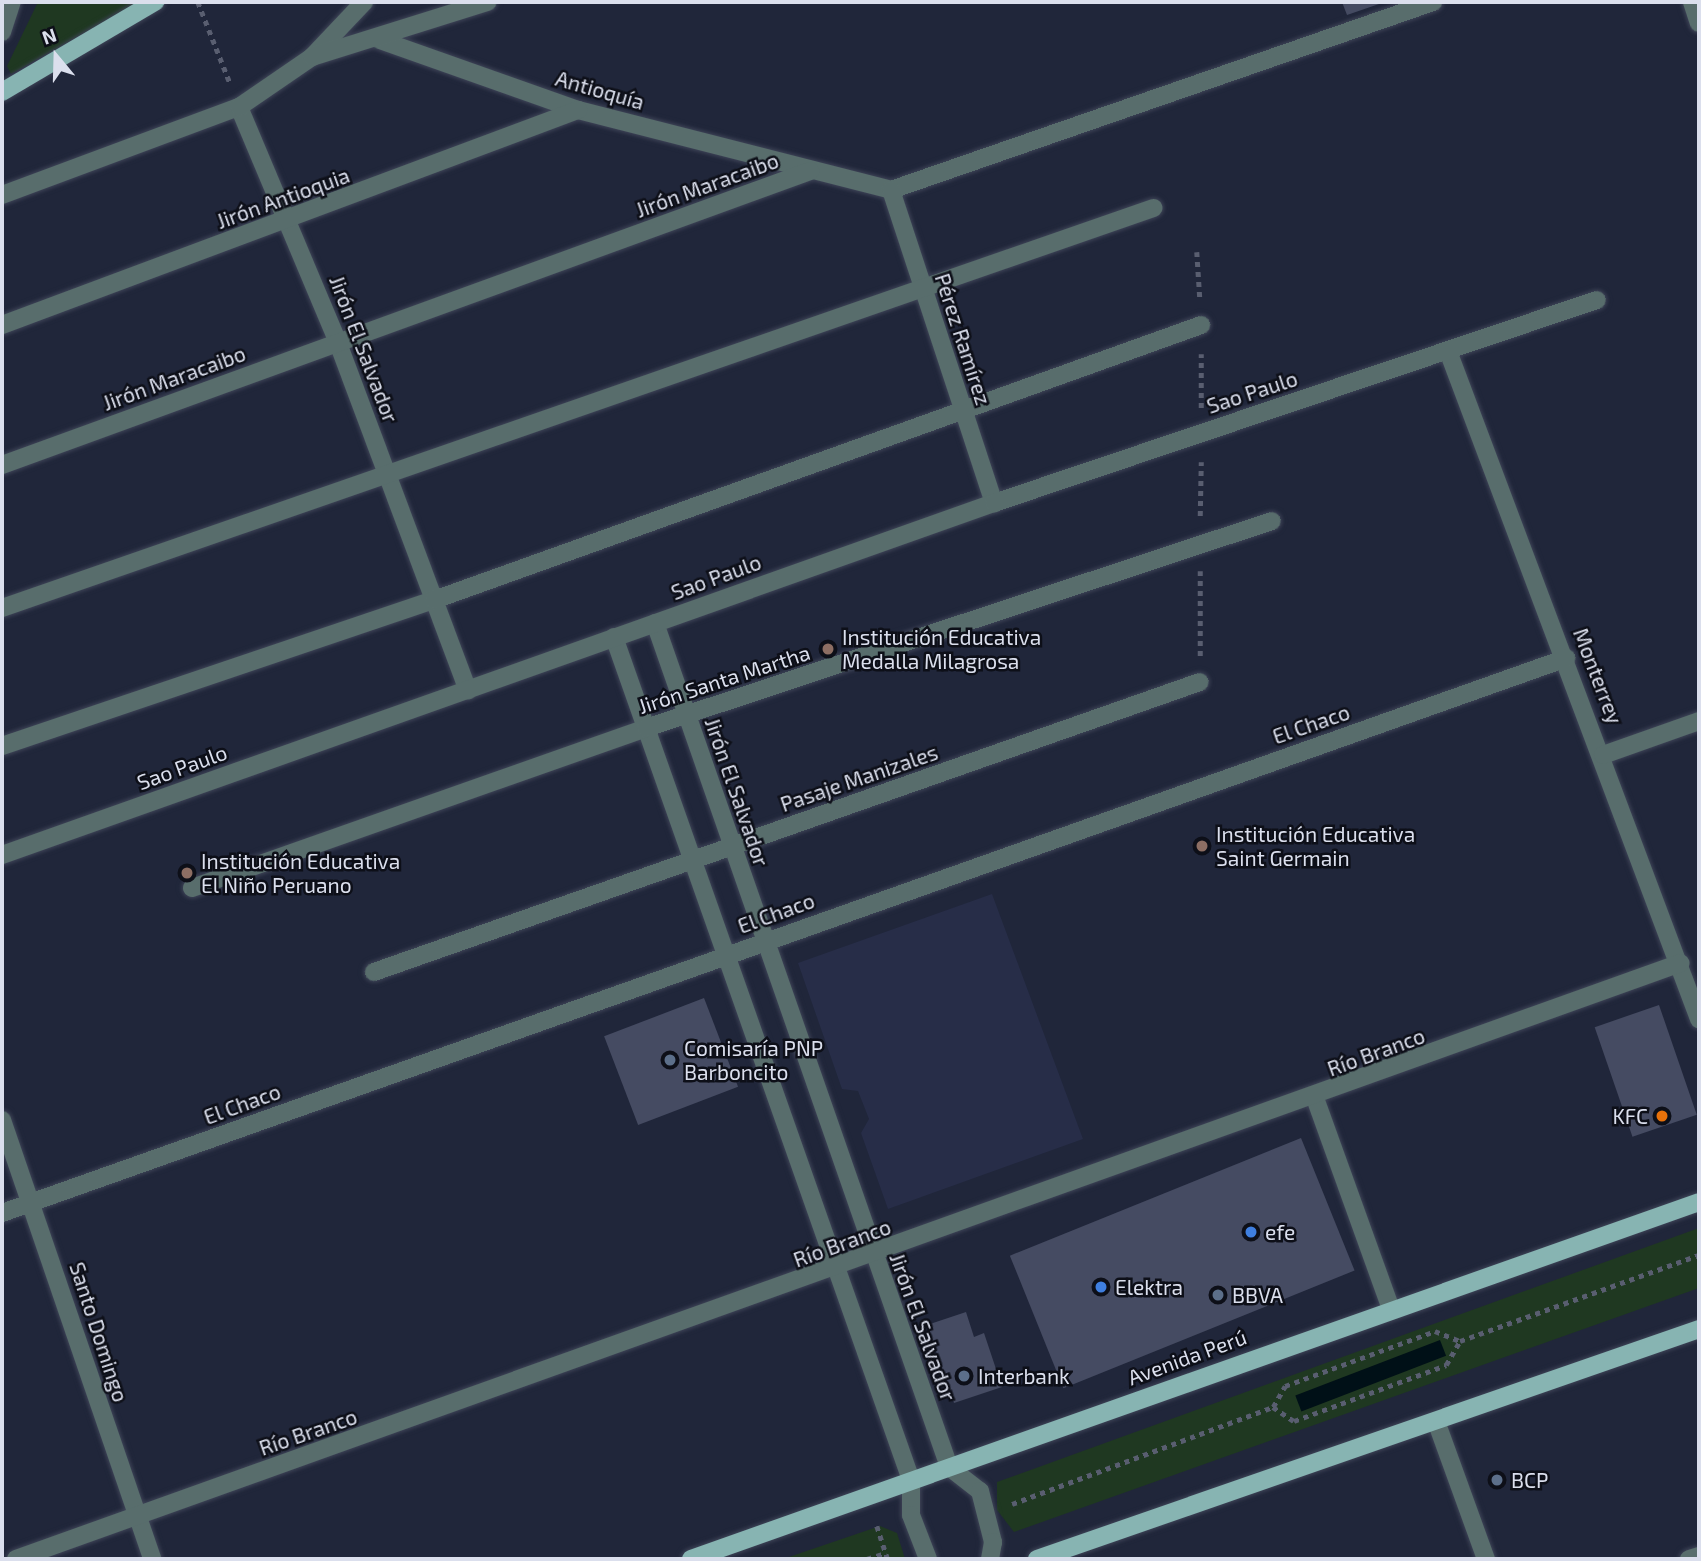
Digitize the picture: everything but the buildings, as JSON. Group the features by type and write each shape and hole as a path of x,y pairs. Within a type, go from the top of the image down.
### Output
{"main road":[{"path":"2,92 155,2"},
{"name":"Avenida Perú","path":"691,1559 1699,1202"},
{"path":"1037,1559 1699,1329"}],"street":[{"path":"2,32 12,2"},
{"path":"2,195 239,107 312,57 364,2"},
{"path":"312,57 380,40 488,2"},
{"path":"891,190 1433,2"},
{"path":"1692,2 1699,23"},
{"name":"Antioquía","path":"380,40 578,110 810,171"},
{"name":"Jirón El Salvador","path":"239,107 338,343 468,690"},
{"name":"Jirón Antioquia","path":"2,325 289,221 578,110"},
{"name":"Jirón Maracaibo","path":"2,465 810,171 891,190"},
{"name":"Pérez Ramírez","path":"891,190 993,503"},
{"path":"2,608 388,477 921,286 1153,208"},
{"name":"Sao Paulo","path":"2,855 993,503 1597,300"},
{"path":"2,746 434,600 1201,325"},
{"name":"Monterrey","path":"1448,351 1688,972 1699,1019"},
{"name":"Jirón Santa Martha","path":"192,888 646,728 1272,521"},
{"name":"Jirón El Salvador","path":"655,623 872,1256 948,1467"},
{"path":"614,637 911,1480 911,1515 928,1559"},
{"name":"El Chaco","path":"2,1213 726,956 764,940 1567,658"},
{"name":"Pasaje Manizales","path":"374,972 1200,682"},
{"path":"1603,755 1699,721"},
{"name":"Río Branco","path":"16,1559 1315,1098 1688,972"},
{"path":"1315,1098 1391,1309"},
{"name":"Santo Domingo","path":"2,1120 152,1559"},
{"path":"1436,1420 1486,1559"},
{"path":"948,1467 980,1491 993,1542 990,1559"},
{"path":"1689,1559 1699,1556"}],"path":[{"path":"198,2 239,107"},
{"path":"1197,252 1201,325 1200,682"},
{"path":"1273,1407 1294,1421 1446,1365 1460,1341 1699,1255"},
{"path":"1012,1504 1273,1407 1285,1385 1435,1331 1460,1341"},
{"path":"877,1527 888,1559"},
{"path":"867,1559 886,1553"}],"shaded area":[{"path":"992,894 1083,1139 888,1209 861,1133 869,1119 858,1091 842,1089 798,963"},
{"path":"1440,1340 1446,1356 1301,1411 1295,1396"}],"green space":[{"path":"38,2 139,2 11,74 7,66"},
{"path":"1699,1228 1699,1288 1014,1532 997,1510 997,1482"},
{"path":"880,1526 897,1533 905,1559 783,1559"}],"place":[{"name":"Institución Educativa Medalla Milagrosa","path":"828,649"},
{"name":"Institución Educativa Saint Germain","path":"1202,846"},
{"name":"Institución Educativa El Niño Peruano","path":"187,873"},
{"name":"Comisaría PNP Barboncito","path":"670,1060"},
{"name":"KFC","path":"1662,1116"},
{"name":"efe","path":"1251,1232"},
{"name":"Elektra","path":"1101,1287"},
{"name":"BBVA","path":"1218,1295"},
{"name":"Interbank","path":"964,1376"},
{"name":"BCP","path":"1497,1480"}]}
